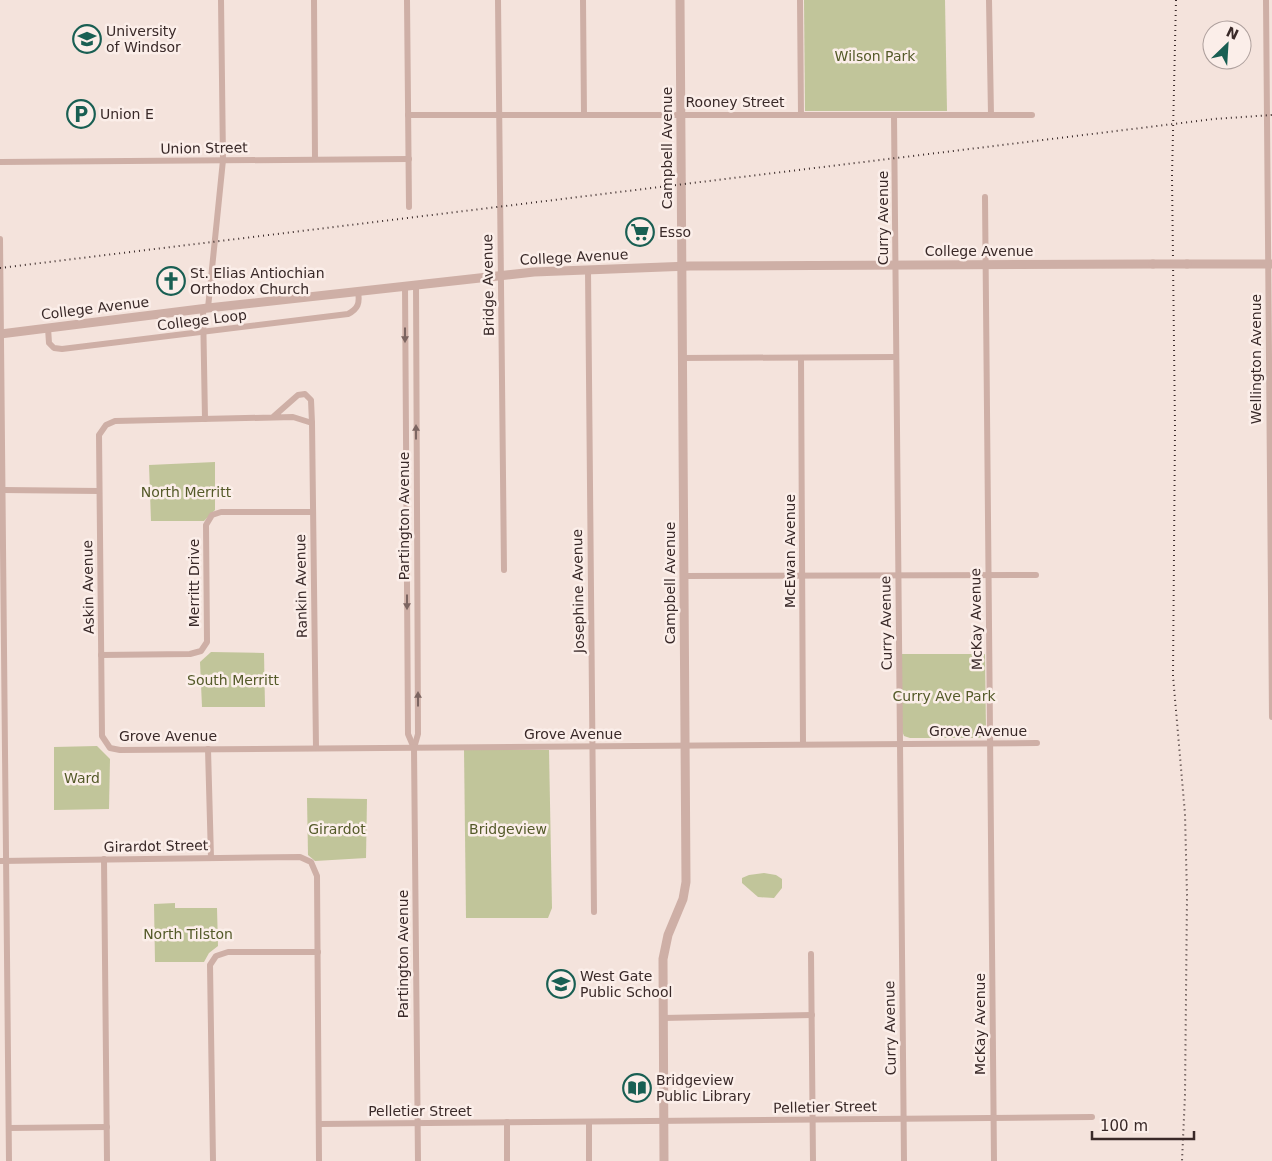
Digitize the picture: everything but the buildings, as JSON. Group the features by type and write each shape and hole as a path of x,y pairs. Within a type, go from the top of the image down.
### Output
{"street":[{"path":"222,0 223,160 204,332 205,419 293,417 312,423"},
{"path":"314,0 315,159"},
{"path":"407,0 409,207"},
{"name":"Bridge Avenue","path":"498,0 504,570"},
{"path":"583,0 584,115"},
{"name":"Campbell Avenue","path":"664,1161 663,959 668,935 684,899 686,882 680,0"},
{"path":"800,0 801,115"},
{"path":"989,0 991,115"},
{"name":"Wellington Avenue","path":"1266,0 1269,64 1272,718"},
{"name":"Rooney Street","path":"408,115 1032,115"},
{"name":"Curry Avenue","path":"894,115 904,1161"},
{"name":"Union Street","path":"0,162 409,158"},
{"name":"McKay Avenue","path":"985,197 994,1161"},
{"path":"0,239 3,490 3,861 9,1161"},
{"name":"College Avenue","path":"0,334 416,284 501,275 588,270 682,266 1270,264"},
{"name":"Josephine Avenue","path":"588,270 594,912"},
{"name":"Partington Avenue","path":"416,284 418,734 414,748 418,1161"},
{"name":"Partington Avenue","path":"405,286 408,734 414,748"},
{"name":"College Loop","path":"48,328 49,343 54,348 62,350 348,314 358,306 358,292"},
{"path":"682,358 896,357"},
{"name":"McEwan Avenue","path":"801,358 803,744"},
{"name":"Rankin Avenue","path":"273,417 298,394 305,394 311,400 316,748"},
{"name":"Askin Avenue","path":"110,748 102,736 99,435 106,425 114,421 205,419"},
{"path":"3,490 100,491"},
{"name":"Merritt Drive","path":"101,656 190,654 201,651 207,642 206,525 212,515 221,512 313,512"},
{"path":"684,576 1036,575"},
{"name":"Grove Avenue","path":"110,748 120,750 1037,743"},
{"path":"208,749 211,858"},
{"name":"Girardot Street","path":"3,861 300,857 312,862 317,876 318,952"},
{"path":"104,859 107,1161"},
{"path":"213,1161 210,965 216,956 228,952 318,952 319,1161"},
{"path":"811,954 813,1161"},
{"path":"663,1018 812,1015"},
{"name":"Pelletier Street","path":"319,1124 1092,1117"},
{"path":"507,1122 508,1161"},
{"path":"589,1122 589,1161"},
{"path":"9,1128 106,1128"}],"green space":[{"name":"Wilson Park","path":"804,0 945,0 947,111 805,111"},
{"name":"North Merritt","path":"215,462 215,510 204,521 151,521 149,465"},
{"name":"South Merritt","path":"211,652 264,653 265,707 202,707 200,662"},
{"name":"Curry Ave Park","path":"902,654 985,654 986,731 984,736 979,738 910,738 904,736 902,731"},
{"name":"Ward","path":"97,746 110,759 109,809 54,810 54,747"},
{"name":"Bridgeview","path":"464,749 549,750 552,908 548,918 466,918"},
{"name":"Girardot","path":"307,798 367,799 366,858 315,861 308,855"},
{"path":"764,873 776,875 782,879 782,888 774,898 758,897 742,883 742,878"},
{"name":"North Tilston","path":"175,903 175,908 217,908 218,946 209,953 204,962 155,962 154,904"}],"railway":[{"path":"1176,0 1172,176 1175,428 1173,676 1185,814 1187,896 1185,1095 1182,1161"},
{"path":"0,268 1214,119 1272,115"}],"place":[{"name":"University of Windsor","path":"87,39"},
{"name":"Union E","path":"81,114"},
{"name":"Esso","path":"640,232"},
{"name":"St. Elias Antiochian Orthodox Church","path":"171,281"},
{"name":"West Gate Public School","path":"561,984"},
{"name":"Bridgeview Public Library","path":"637,1088"}]}
